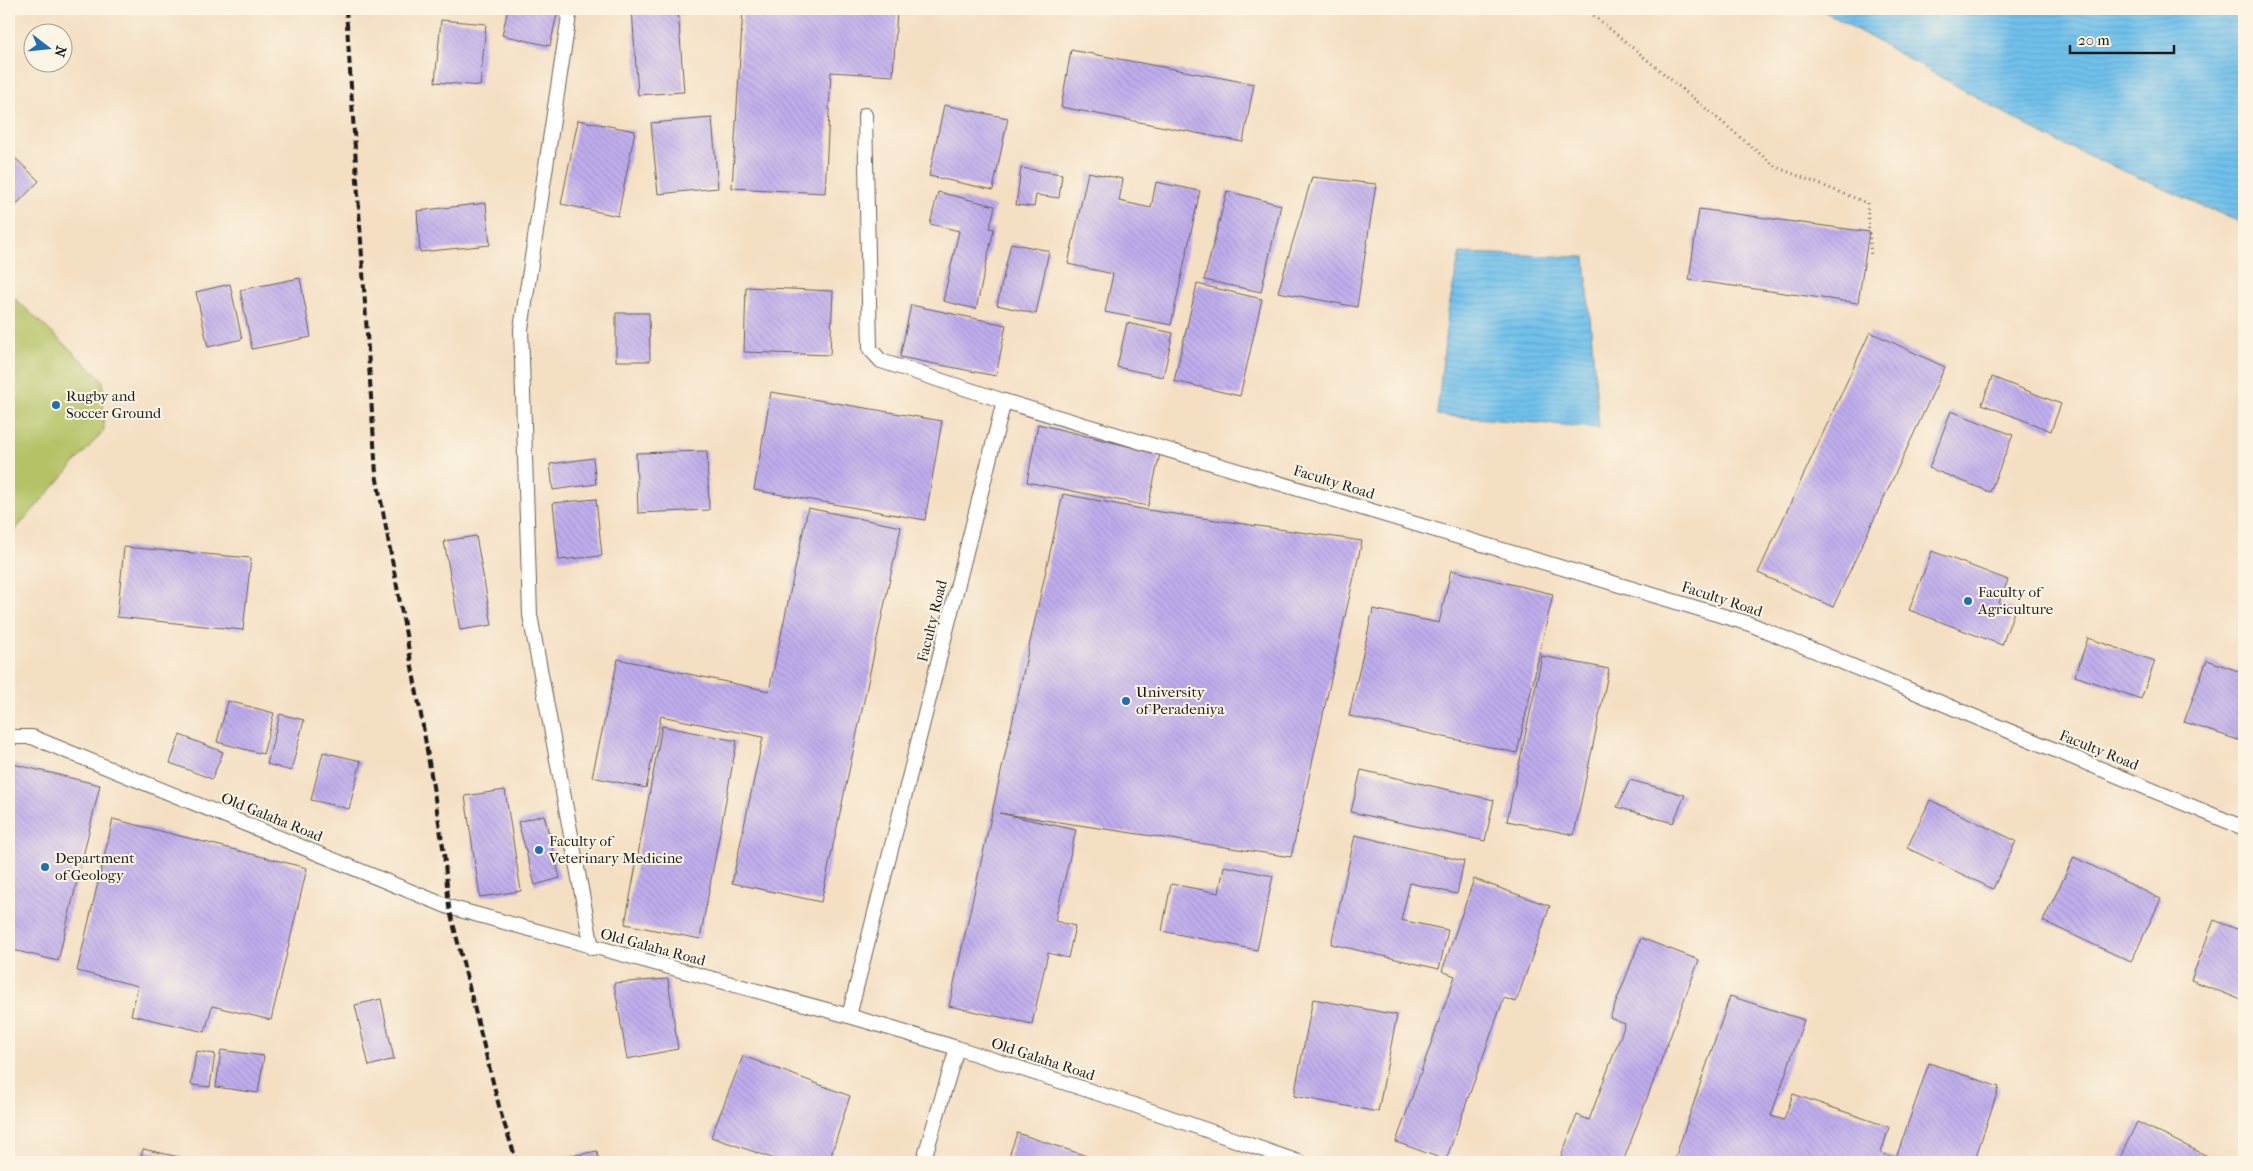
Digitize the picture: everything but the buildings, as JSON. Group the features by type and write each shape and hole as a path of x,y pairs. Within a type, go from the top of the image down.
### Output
{"lane":[{"path":"570,9 521,329 530,615 592,948"},
{"path":"865,115 870,349 881,361 1004,401"},
{"name":"Faculty Road","path":"848,1016 1004,401 1750,624 2244,828"},
{"name":"Old Galaha Road","path":"9,738 32,737 449,907 592,948 848,1016 957,1048 1128,1103 1299,1162"},
{"path":"923,1162 957,1048"}],"path":[{"path":"1586,9 1776,167 1867,204 1870,257"}],"green space":[{"name":"Rugby and Soccer Ground","path":"9,293 103,380 104,430 9,537"}],"water":[{"path":"1820,9 2244,9 2244,224 2049,138"},
{"path":"1460,253 1585,257 1599,428 1437,415 1448,312"}],"railway":[{"path":"346,9 376,474 423,726 444,853 449,907 501,1114 517,1162"}],"place":[{"name":"Rugby and Soccer Ground","path":"56,405"},
{"name":"Faculty of Agriculture","path":"1968,601"},
{"name":"University of Peradeniya","path":"1126,701"},
{"name":"Faculty of Veterinary Medicine","path":"539,850"},
{"name":"Department of Geology","path":"45,867"}]}
